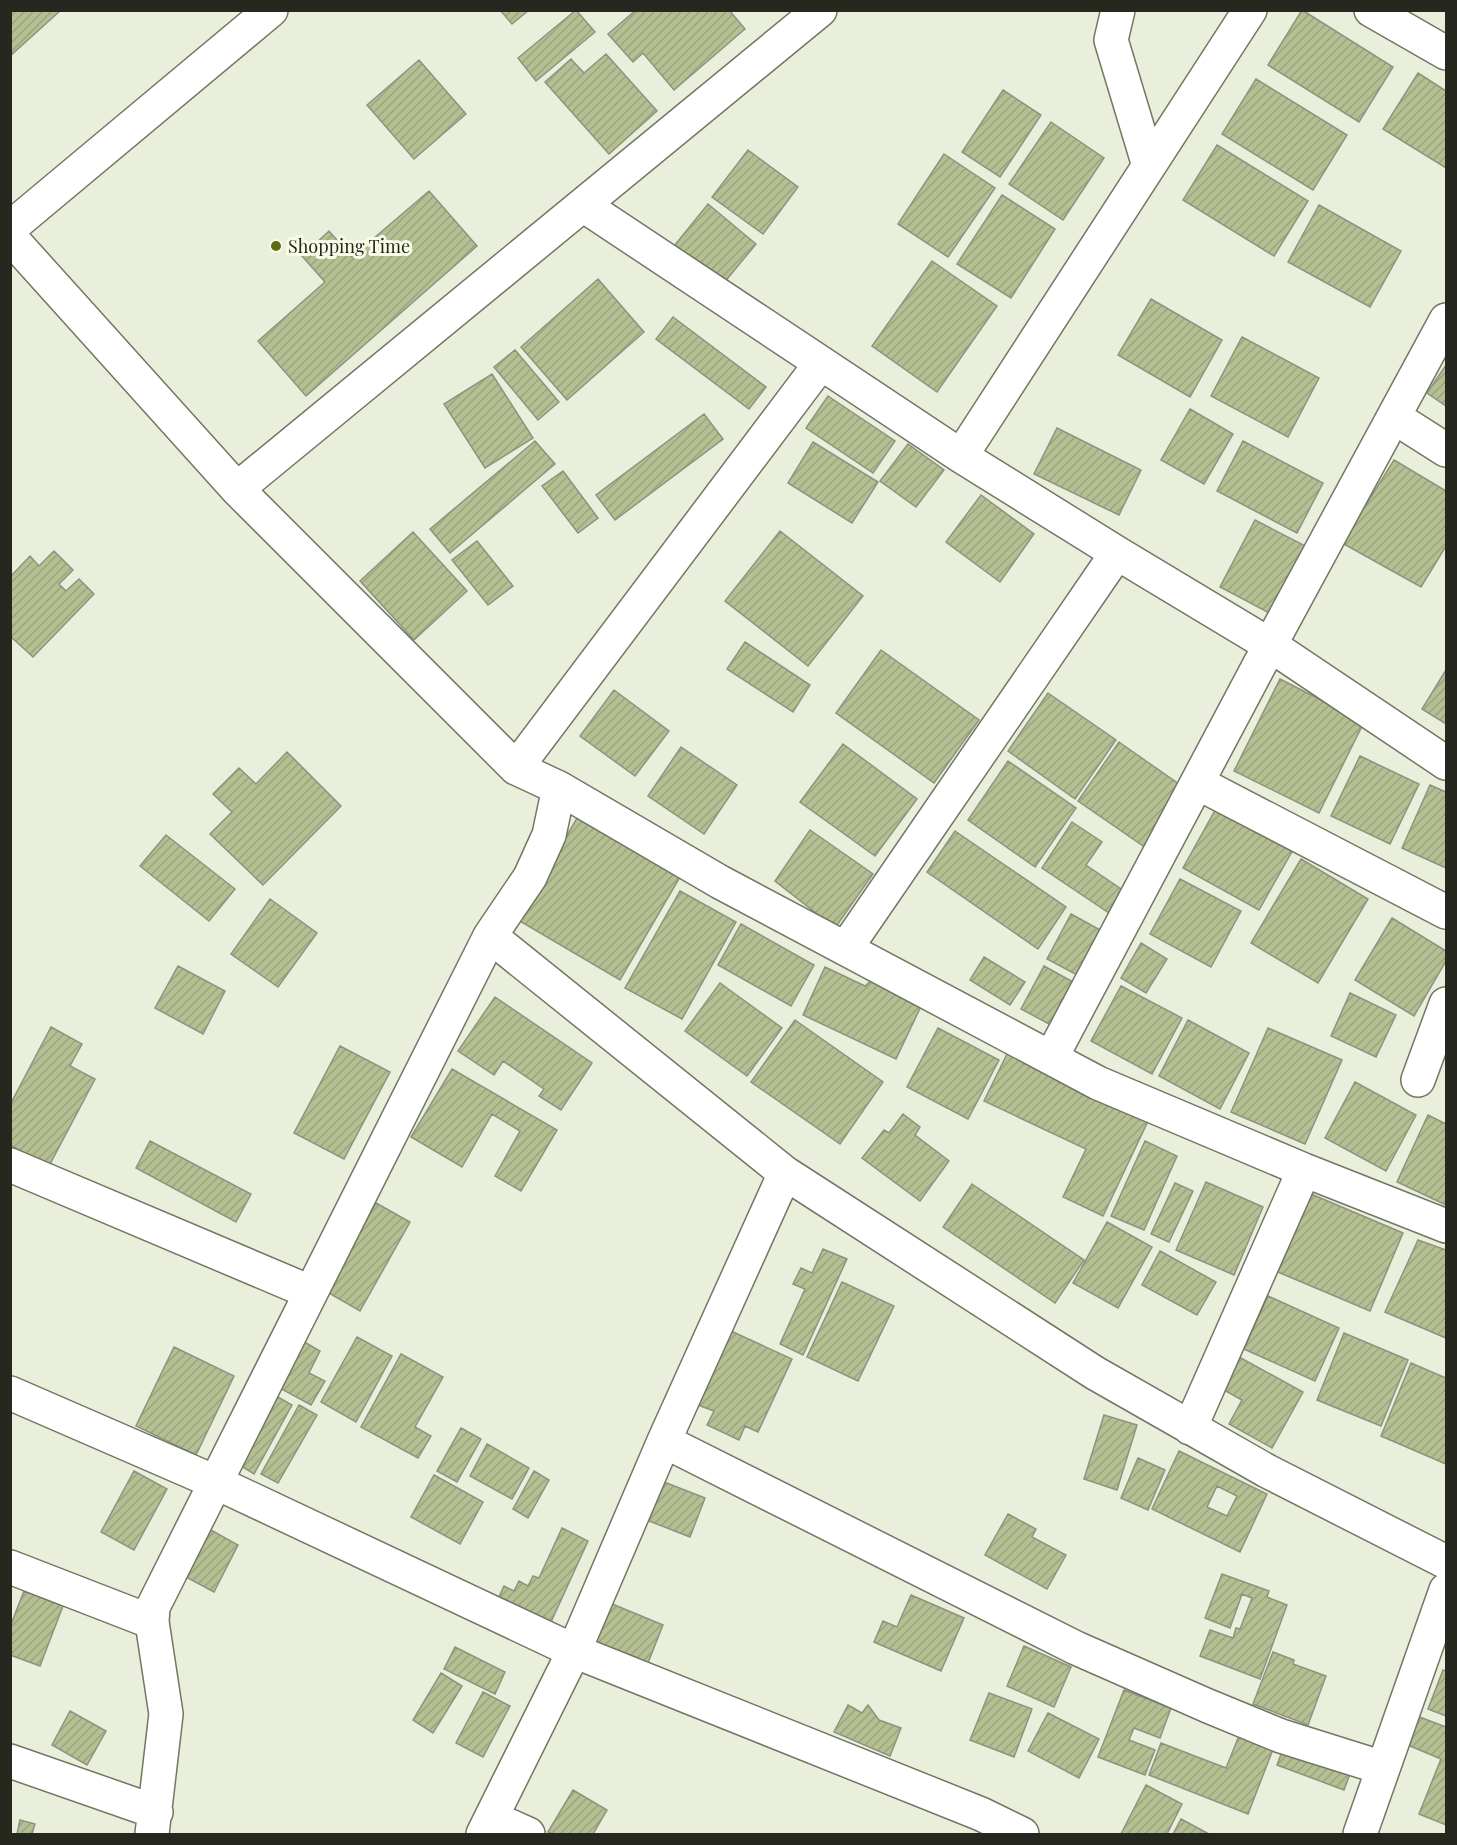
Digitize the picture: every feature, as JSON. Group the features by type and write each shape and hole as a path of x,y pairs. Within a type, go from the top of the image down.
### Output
{"street":[{"path":"10,228 271,10"},
{"path":"237,489 820,10"},
{"path":"1118,10 1111,40 1149,166"},
{"path":"961,456 1250,10"},
{"path":"1371,10 1446,53"},
{"path":"583,205 961,456 1270,645 1446,763"},
{"path":"10,237 237,489 516,768 559,788 720,882 1098,1083 1304,1170 1446,1226"},
{"path":"1051,1058 1270,645 1446,320"},
{"path":"516,768 821,363"},
{"path":"1394,417 1446,450"},
{"path":"846,948 1117,553"},
{"path":"1198,783 1446,912"},
{"path":"10,1761 154,1823 166,1714 152,1622 153,1607 490,936 530,877 549,836 559,788"},
{"path":"490,936 785,1173 1095,1372 1190,1428 1267,1471 1446,1562"},
{"path":"1419,1080 1446,1004"},
{"path":"10,1166 310,1292"},
{"path":"1190,1428 1304,1170"},
{"path":"528,1834 488,1826 574,1651 664,1441 785,1173"},
{"path":"10,1393 215,1482 574,1651 976,1824 1022,1834"},
{"path":"664,1441 1076,1648 1281,1736 1383,1768"},
{"path":"10,1567 152,1622"},
{"path":"1360,1834 1446,1590"}],"building":[{"path":"10,10 61,10 10,56"},
{"path":"500,10 529,10 512,24"},
{"path":"576,10 595,32 536,81 518,58"},
{"path":"636,10 729,10 745,29 674,90 643,53 633,62 608,34"},
{"path":"1302,10 1393,67 1359,122 1268,65"},
{"path":"606,54 657,111 609,154 545,82 571,59 584,73"},
{"path":"419,60 466,114 414,159 367,105"},
{"path":"1418,73 1446,91 1446,168 1383,129"},
{"path":"1256,79 1347,135 1313,190 1222,134"},
{"path":"1003,90 1041,115 1000,177 962,152"},
{"path":"1051,122 1104,158 1063,220 1009,184"},
{"path":"1217,145 1308,201 1274,256 1183,200"},
{"path":"748,150 798,187 763,234 712,197"},
{"path":"944,154 995,188 948,257 898,224"},
{"path":"429,191 477,246 306,396 258,341 325,282 302,256 329,231 352,257"},
{"path":"1002,195 1055,229 1011,298 957,264"},
{"path":"708,204 756,244 723,284 675,245"},
{"path":"1319,205 1401,251 1370,307 1288,262"},
{"path":"932,261 997,306 937,392 872,346"},
{"path":"598,279 644,332 567,400 521,347"},
{"path":"1151,299 1222,340 1190,397 1118,355"},
{"path":"673,317 766,387 749,409 656,339"},
{"path":"1242,337 1319,378 1288,437 1211,396"},
{"path":"515,350 559,402 538,420 494,367"},
{"path":"1446,365 1446,406 1427,393"},
{"path":"492,374 533,438 485,468 444,404"},
{"path":"828,396 895,441 873,473 806,428"},
{"path":"1190,409 1233,434 1204,484 1161,460"},
{"path":"704,414 723,439 615,520 596,495"},
{"path":"1057,428 1141,470 1119,515 1034,474"},
{"path":"535,441 555,464 450,553 430,529"},
{"path":"1243,441 1323,483 1297,533 1217,491"},
{"path":"813,442 878,482 852,523 788,483"},
{"path":"908,444 944,470 916,507 880,481"},
{"path":"1394,460 1446,491 1446,546 1421,587 1342,543"},
{"path":"563,471 598,518 578,533 542,486"},
{"path":"981,495 1034,534 1000,582 946,542"},
{"path":"1255,520 1313,550 1277,617 1220,587"},
{"path":"780,531 863,596 808,666 725,601"},
{"path":"413,532 467,591 414,640 360,581"},
{"path":"477,541 513,586 488,605 452,560"},
{"path":"54,551 73,570 59,584 66,591 79,579 94,594 33,657 10,636 10,577 30,556 39,566"},
{"path":"745,642 810,685 793,712 727,669"},
{"path":"881,650 979,720 934,783 836,713"},
{"path":"1446,670 1446,724 1422,709"},
{"path":"1280,679 1364,722 1319,813 1234,771"},
{"path":"614,690 669,731 635,776 580,736"},
{"path":"1048,693 1116,740 1075,799 1008,751"},
{"path":"1119,742 1186,789 1146,848 1078,801"},
{"path":"843,744 917,799 875,856 800,802"},
{"path":"681,747 737,785 704,834 648,796"},
{"path":"287,752 341,806 263,885 210,834 232,812 213,794 239,768 256,784"},
{"path":"1360,756 1419,784 1390,844 1331,816"},
{"path":"1008,761 1076,808 1035,867 968,820"},
{"path":"1430,785 1446,792 1446,868 1402,848"},
{"path":"1218,805 1294,848 1259,910 1183,868"},
{"path":"577,818 680,877 620,980 518,920"},
{"path":"1072,822 1102,842 1086,865 1124,891 1109,913 1042,868"},
{"path":"810,830 873,874 835,928 775,881"},
{"path":"955,831 1066,907 1038,949 927,872"},
{"path":"166,835 235,889 209,921 140,866"},
{"path":"1301,859 1368,899 1318,983 1251,943"},
{"path":"1180,879 1241,911 1211,967 1150,934"},
{"path":"680,891 736,922 682,1019 625,988"},
{"path":"270,899 317,933 278,987 231,954"},
{"path":"1071,914 1104,932 1079,976 1047,959"},
{"path":"1392,918 1446,951 1446,961 1414,1016 1355,980"},
{"path":"741,924 814,965 791,1006 718,965"},
{"path":"1141,943 1167,959 1146,993 1121,978"},
{"path":"984,957 1025,982 1010,1005 970,980"},
{"path":"178,966 225,991 203,1034 155,1008"},
{"path":"1044,966 1075,983 1051,1025 1021,1009"},
{"path":"825,967 865,986 874,978 924,1000 896,1059 803,1015"},
{"path":"720,983 782,1028 747,1076 685,1031"},
{"path":"1121,986 1182,1018 1152,1074 1091,1041"},
{"path":"1350,993 1396,1015 1376,1057 1331,1036"},
{"path":"495,997 592,1063 561,1110 539,1096 544,1089 503,1061 494,1075 458,1051"},
{"path":"795,1020 883,1082 840,1144 751,1082"},
{"path":"1188,1020 1249,1053 1220,1109 1159,1076"},
{"path":"51,1027 82,1044 70,1066 95,1079 49,1166 10,1145 10,1105"},
{"path":"938,1028 999,1060 968,1119 907,1087"},
{"path":"1268,1028 1342,1060 1305,1144 1231,1112"},
{"path":"340,1046 390,1072 344,1159 294,1133"},
{"path":"1008,1052 1149,1119 1103,1216 1063,1197 1086,1149 984,1101"},
{"path":"452,1069 557,1130 521,1191 495,1176 520,1131 492,1114 462,1167 411,1137"},
{"path":"1355,1082 1416,1115 1386,1171 1325,1138"},
{"path":"903,1114 920,1127 915,1135 949,1161 920,1201 862,1158 884,1130 889,1133"},
{"path":"1428,1115 1446,1124 1446,1205 1397,1182"},
{"path":"150,1141 251,1194 236,1222 136,1168"},
{"path":"1145,1141 1177,1156 1144,1230 1111,1216"},
{"path":"1206,1182 1263,1207 1234,1275 1176,1250"},
{"path":"1175,1183 1193,1191 1169,1242 1151,1234"},
{"path":"972,1184 1084,1260 1055,1303 943,1227"},
{"path":"1311,1194 1403,1233 1370,1311 1278,1272"},
{"path":"376,1203 410,1222 360,1311 327,1292 358,1216 366,1221"},
{"path":"1107,1222 1152,1247 1118,1308 1073,1283"},
{"path":"1418,1240 1446,1250 1446,1338 1385,1312"},
{"path":"823,1249 847,1259 803,1355 780,1344 805,1289 793,1284 801,1268 812,1273"},
{"path":"1160,1251 1216,1282 1197,1315 1142,1285"},
{"path":"842,1282 894,1306 858,1381 807,1357"},
{"path":"1268,1296 1339,1328 1315,1381 1244,1349"},
{"path":"731,1331 792,1359 758,1432 745,1426 739,1440 707,1425 714,1411 698,1405"},
{"path":"1344,1333 1408,1360 1381,1426 1317,1400"},
{"path":"357,1337 392,1356 356,1422 321,1402"},
{"path":"301,1340 320,1351 309,1373 325,1381 311,1405 276,1386"},
{"path":"174,1347 234,1376 196,1455 136,1426"},
{"path":"401,1354 443,1377 415,1427 431,1436 418,1458 361,1427"},
{"path":"1239,1357 1303,1392 1272,1448 1229,1424 1242,1400 1222,1389"},
{"path":"1411,1363 1446,1378 1446,1464 1381,1436"},
{"path":"276,1396 292,1405 254,1474 238,1464"},
{"path":"299,1405 317,1415 278,1483 261,1474"},
{"path":"1104,1415 1137,1425 1117,1490 1084,1479"},
{"path":"461,1428 481,1439 457,1482 437,1471"},
{"path":"487,1444 529,1468 512,1499 470,1476"},
{"path":"1179,1451 1267,1494 1240,1552 1152,1509","holes":["1217,1486 1237,1496 1227,1516 1207,1507"]},
{"path":"1138,1458 1165,1470 1148,1510 1121,1498"},
{"path":"134,1471 167,1489 134,1550 101,1532"},
{"path":"534,1471 549,1480 528,1518 513,1509"},
{"path":"434,1475 483,1502 460,1544 411,1517"},
{"path":"659,1480 705,1498 690,1537 644,1519"},
{"path":"1008,1514 1036,1529 1032,1537 1066,1555 1047,1589 985,1555"},
{"path":"562,1528 588,1541 551,1622 499,1597 504,1586 514,1591 519,1581 528,1586 533,1576 539,1578"},
{"path":"209,1529 238,1545 214,1592 184,1576"},
{"path":"1222,1574 1269,1591 1267,1597 1287,1605 1260,1679 1200,1656 1210,1630 1233,1638 1236,1628 1240,1629 1252,1598 1242,1594 1230,1628 1205,1618"},
{"path":"24,1591 63,1606 40,1666 10,1655 10,1627"},
{"path":"911,1595 964,1618 941,1671 874,1642 883,1621 897,1627"},
{"path":"605,1601 663,1625 644,1673 586,1649"},
{"path":"1024,1646 1071,1667 1054,1707 1007,1686"},
{"path":"455,1647 505,1672 495,1694 444,1669"},
{"path":"1273,1652 1294,1660 1293,1664 1326,1676 1308,1725 1253,1704"},
{"path":"1443,1670 1446,1671 1446,1716 1428,1709"},
{"path":"441,1673 462,1686 433,1733 413,1720"},
{"path":"1124,1690 1171,1708 1160,1738 1134,1728 1129,1740 1155,1750 1145,1775 1098,1757"},
{"path":"483,1692 510,1706 483,1757 456,1743"},
{"path":"989,1693 1032,1709 1014,1757 970,1740"},
{"path":"848,1705 862,1713 868,1705 879,1720 901,1728 890,1756 834,1732"},
{"path":"70,1711 106,1731 87,1765 52,1745"},
{"path":"1048,1713 1099,1739 1079,1778 1028,1751"},
{"path":"1417,1716 1446,1727 1446,1825 1419,1814 1441,1759 1398,1741"},
{"path":"1243,1726 1277,1739 1248,1814 1149,1775 1161,1743 1226,1768"},
{"path":"1286,1741 1353,1766 1344,1790 1277,1765"},
{"path":"1146,1785 1182,1804 1167,1834 1121,1834"},
{"path":"573,1790 607,1810 593,1834 552,1834 548,1832"},
{"path":"1181,1819 1209,1834 1173,1834"},
{"path":"20,1820 35,1824 32,1834 17,1834"}],"place":[{"name":"Shopping Time","path":"276,246"}]}
